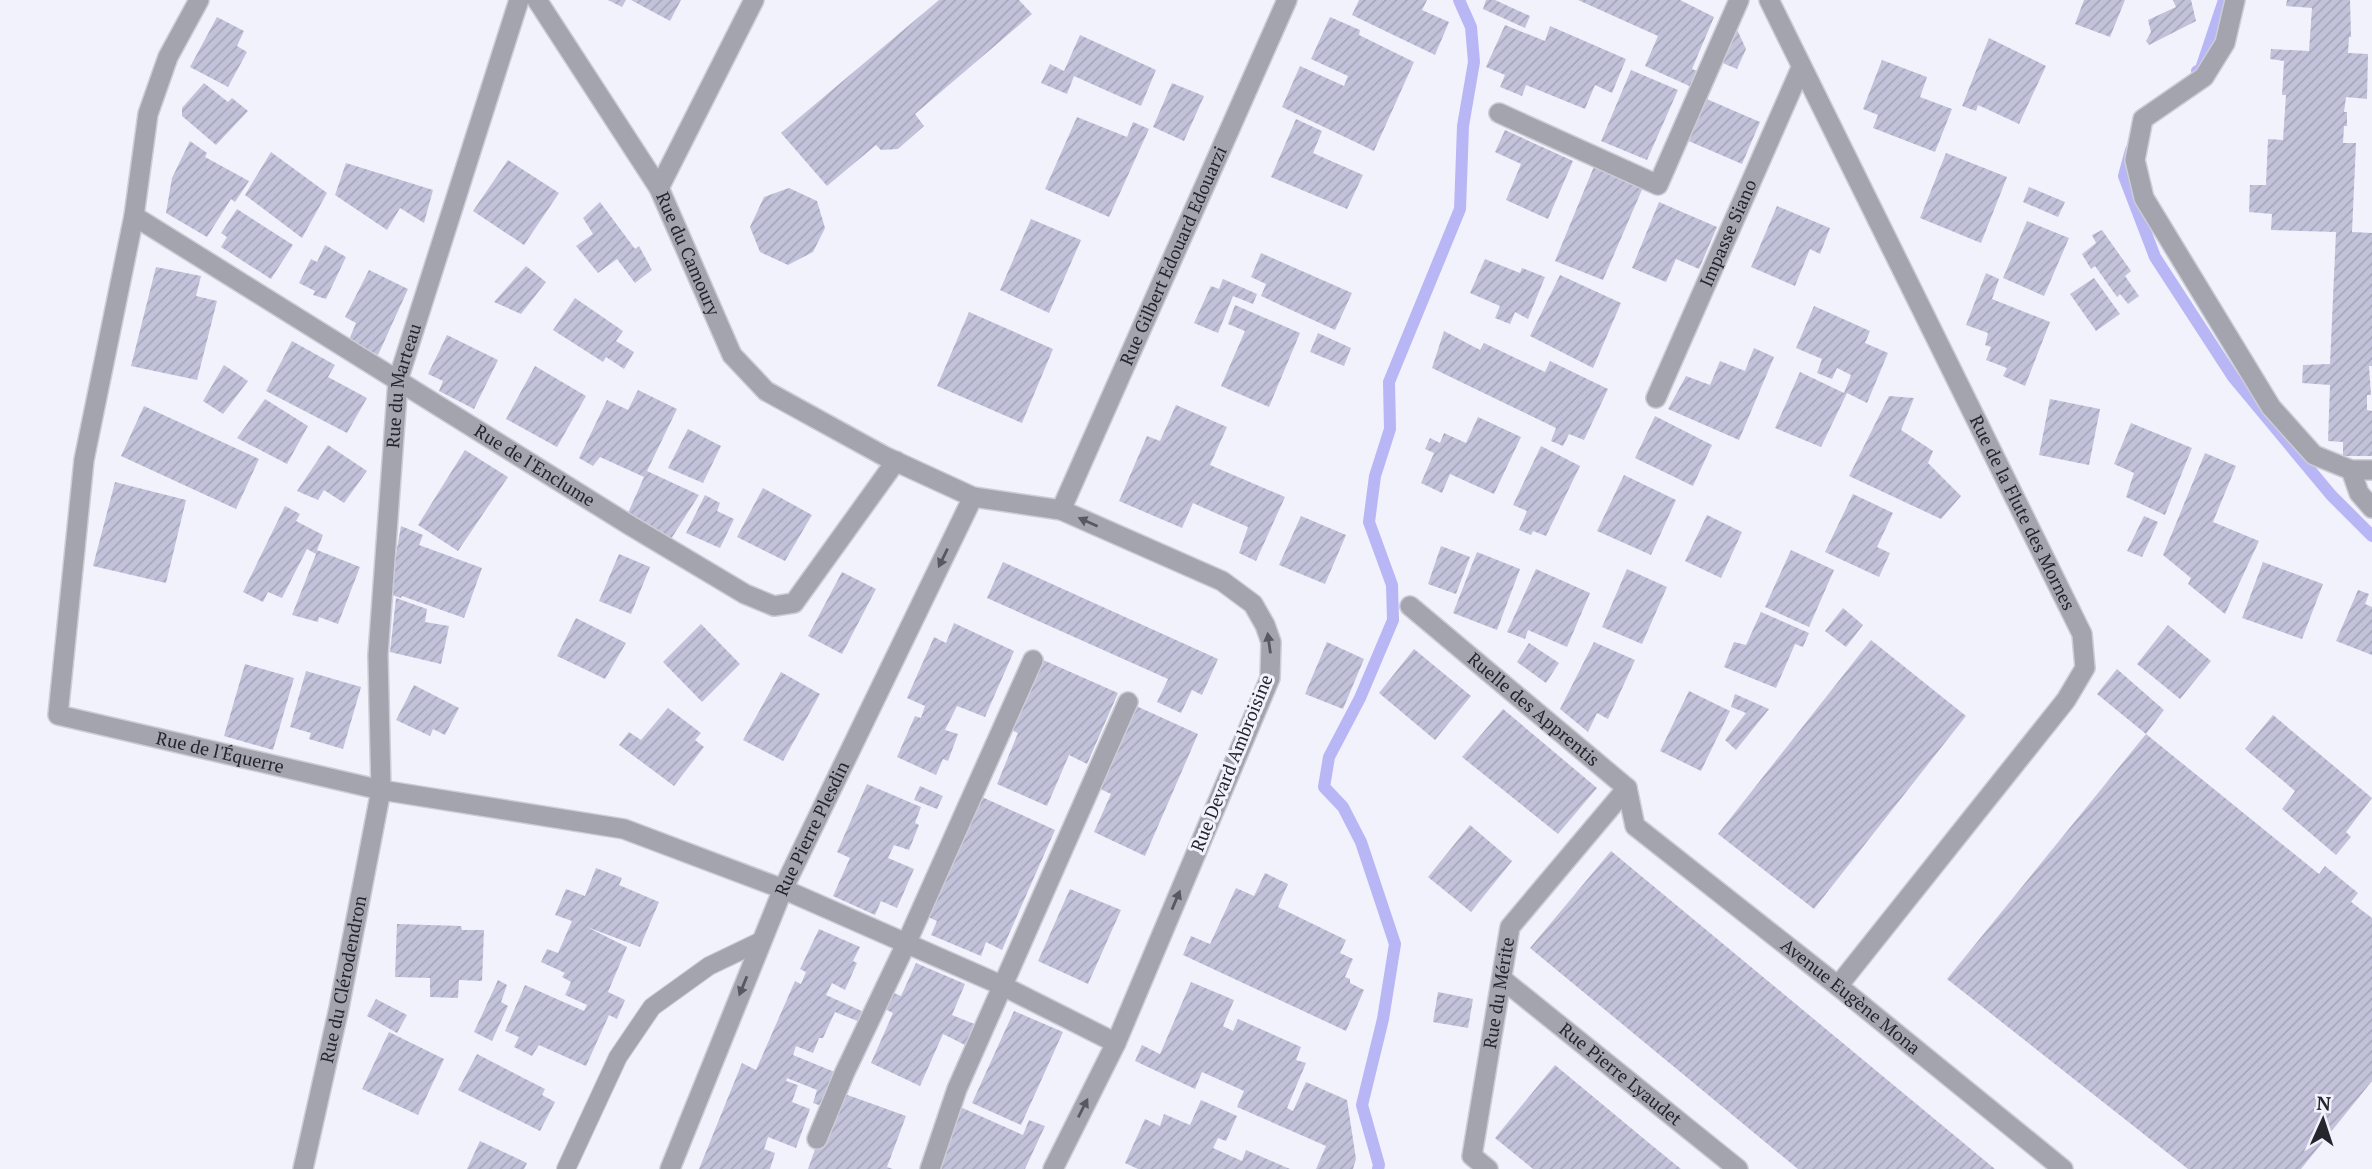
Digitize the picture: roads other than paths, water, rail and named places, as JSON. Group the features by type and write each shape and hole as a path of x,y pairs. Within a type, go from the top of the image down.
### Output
{"street":[{"path":"134,215 148,114 168,57 199,0"},
{"name":"Rue du Marteau","path":"381,790 378,656 398,380 519,0"},
{"name":"Rue du Camoury","path":"537,0 659,188 732,355 766,391 891,459"},
{"path":"659,188 754,0"},
{"name":"Rue Gilbert Edouard Edouarzi","path":"1061,510 1287,0"},
{"path":"1499,113 1658,185 1739,0"},
{"name":"Rue de la Flute des Mornes","path":"1769,0 2082,634 2085,668 2066,700 1838,986"},
{"path":"2235,0 2225,43 2204,76 2143,119 2135,160 2144,198 2271,407 2314,455 2351,470 2372,470"},
{"name":"Impasse Siano","path":"1656,398 1801,68"},
{"name":"Rue de l'Enclume","path":"134,215 745,594 774,606 794,603 891,459"},
{"name":"Rue de l'Équerre","path":"134,215 84,460 58,715 381,790 624,829 783,889 1001,985 1116,1043"},
{"name":"Rue Devard Ambroisine","path":"891,459 973,497 1061,510 1222,581 1253,604 1272,642 1270,678 1116,1043 1053,1169"},
{"path":"2351,470 2359,493 2372,509"},
{"name":"Rue Pierre Plesdin","path":"670,1169 783,889 973,497"},
{"name":"Ruelle des Apprentis","path":"1410,606 1627,788"},
{"path":"817,1139 844,1074 906,944 1033,660"},
{"path":"930,1169 957,1089 1001,985 1128,702"},
{"name":"Avenue Eugène Mona","path":"1627,788 1634,826 1838,986 2063,1169"},
{"name":"Rue du Mérite","path":"1488,1169 1472,1156 1510,927 1627,788"},
{"name":"Rue du Clérodendron","path":"303,1169 339,1008 381,790"},
{"name":"Rue Pierre Lyaudet","path":"1502,979 1738,1169"}],"lane":[{"path":"566,1169 618,1057 652,1007 709,966 761,942"}],"waterway":[{"path":"1378,1169 1362,1105 1383,1019 1395,944 1361,842 1343,807 1324,787 1329,757 1360,698 1393,620 1392,585 1369,522 1375,476 1390,429 1389,382 1460,209 1463,126 1474,62 1471,27 1459,0"},
{"path":"2197,71 2201,69 2224,0"},
{"path":"2131,150 2124,176 2155,257 2233,377 2331,495 2372,536"}]}
